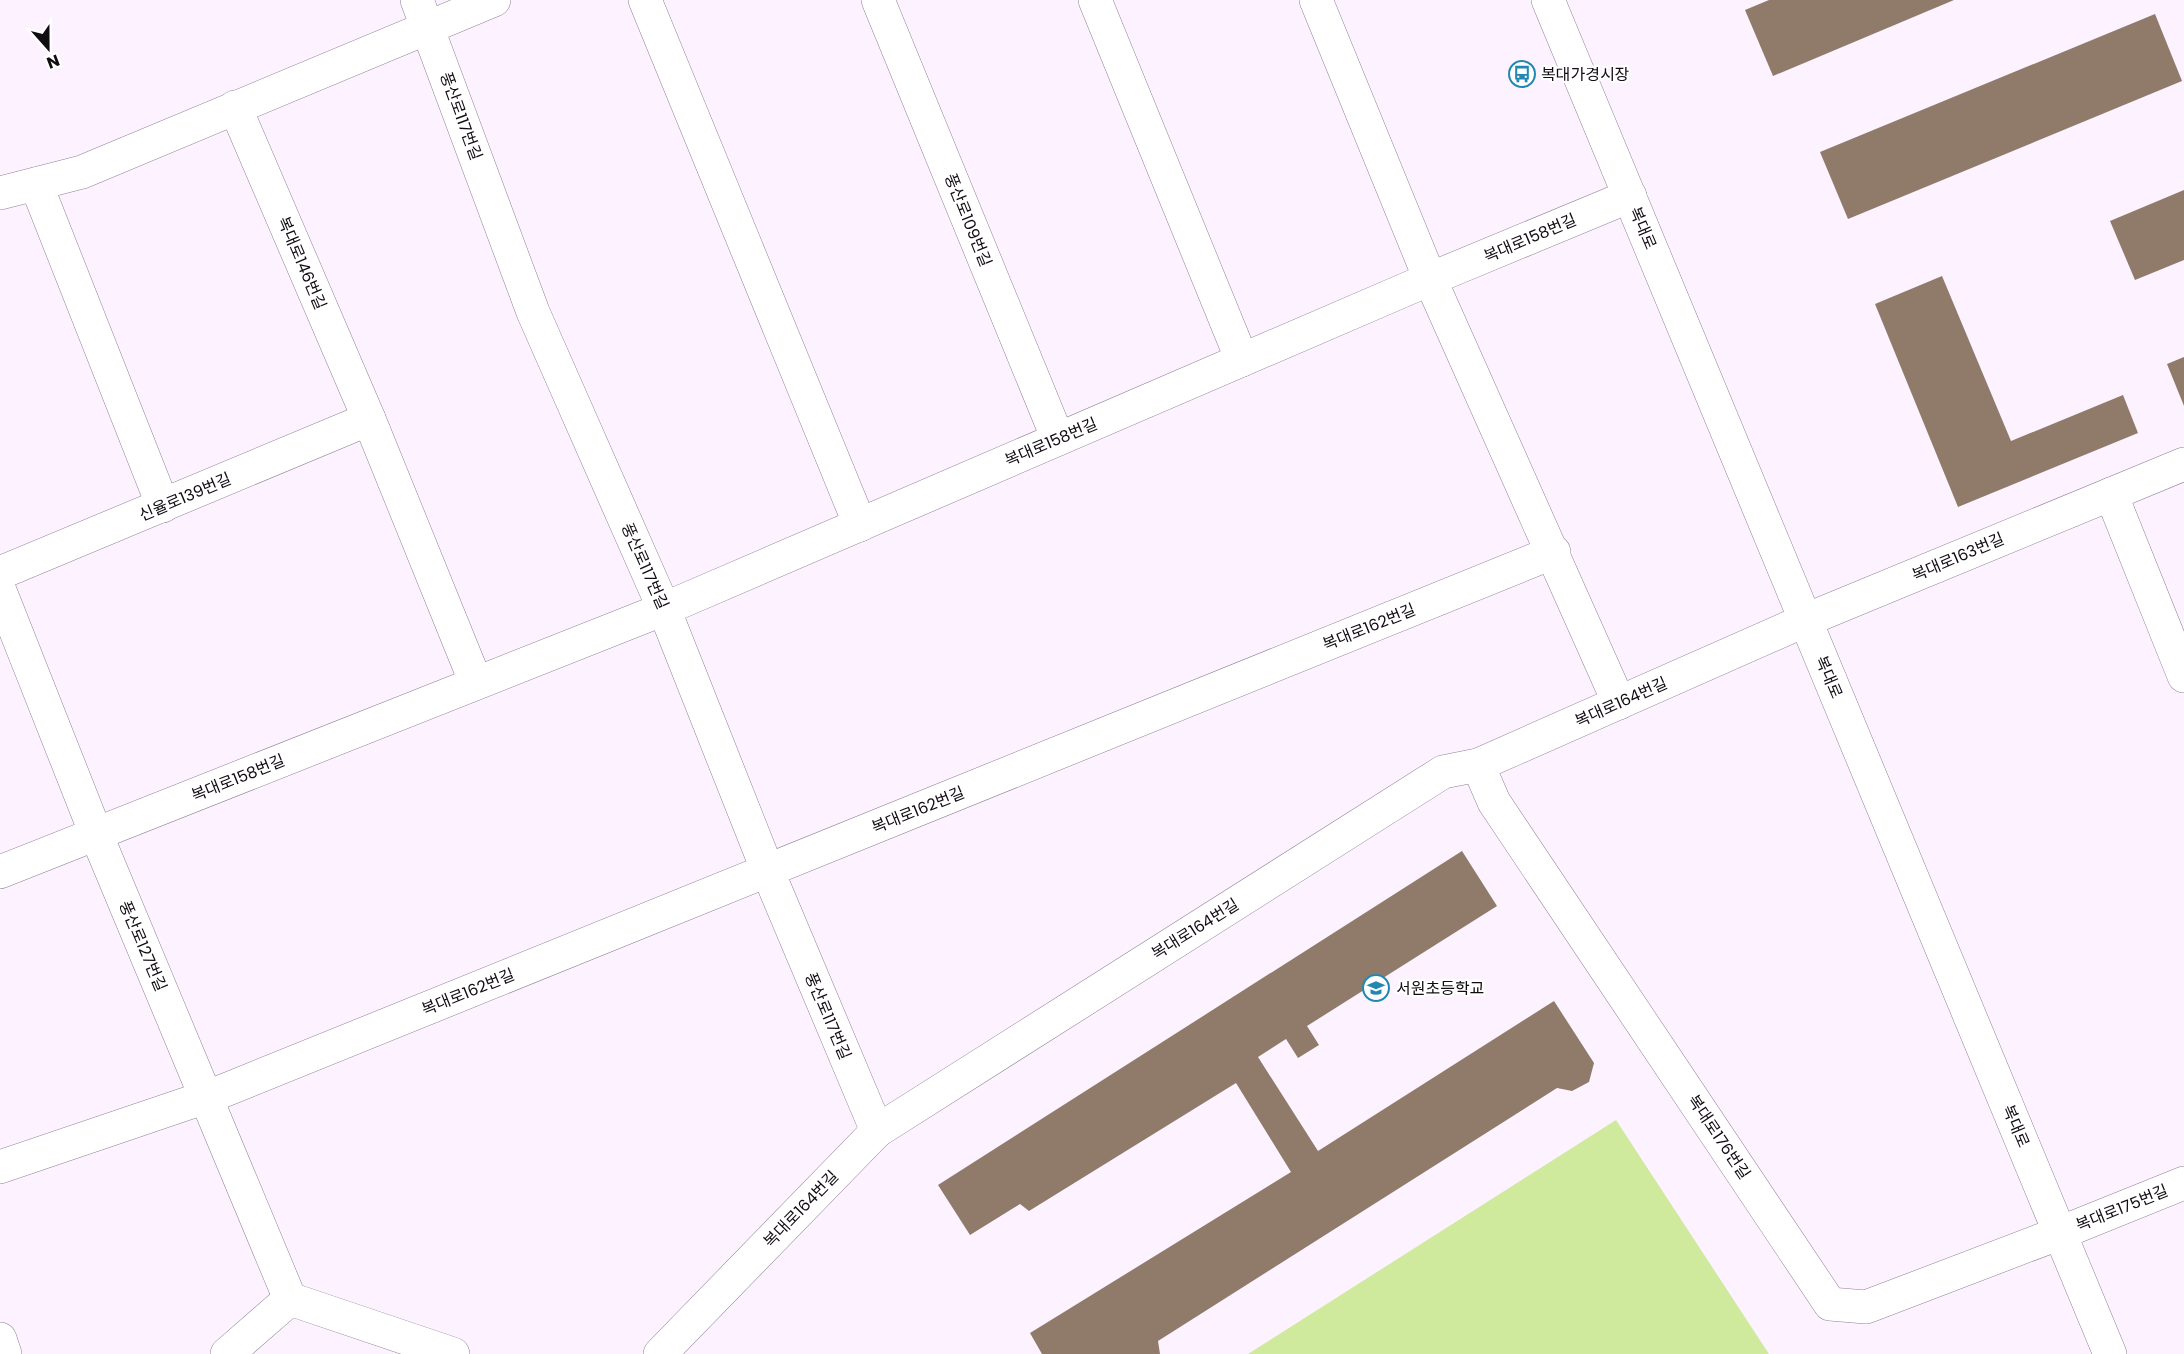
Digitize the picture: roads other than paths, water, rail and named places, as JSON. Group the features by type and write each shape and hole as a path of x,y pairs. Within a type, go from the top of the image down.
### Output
{"street":[{"path":"0,193 82,172 235,107 423,14 494,0"},
{"path":"645,0 860,525"},
{"name":"풍산로109번길","path":"878,0 1058,439"},
{"path":"1095,0 1242,360"},
{"path":"1316,0 1430,279 1554,552 1619,703"},
{"name":"복대로","path":"1548,0 2110,1354"},
{"name":"풍산로117번길","path":"423,14 533,312 664,609 768,871 877,1131"},
{"name":"복대로146번길","path":"235,107 369,419"},
{"path":"36,184 163,506"},
{"name":"복대로158번길","path":"0,872 664,609 1430,279 1630,196"},
{"path":"369,419 476,683"},
{"name":"신율로139번길","path":"0,573 369,419"},
{"name":"복대로163번길","path":"1806,620 2184,464"},
{"path":"2111,494 2184,676"},
{"name":"복대로162번길","path":"0,1167 207,1096 1554,552"},
{"name":"풍산로127번길","path":"0,591 96,834 290,1299"},
{"name":"복대로164번길","path":"660,1354 877,1131 1443,772 1478,765 1806,620"},
{"name":"복대로176번길","path":"1478,765 1494,802 1830,1304 1866,1307 2060,1233"},
{"name":"복대로175번길","path":"2060,1233 2184,1183"},
{"path":"227,1354 290,1299 453,1354"},
{"path":"0,1339 5,1354"}],"place":[{"name":"복대가경시장","path":"1522,74"},
{"name":"서원초등학교","path":"1376,988"}]}
